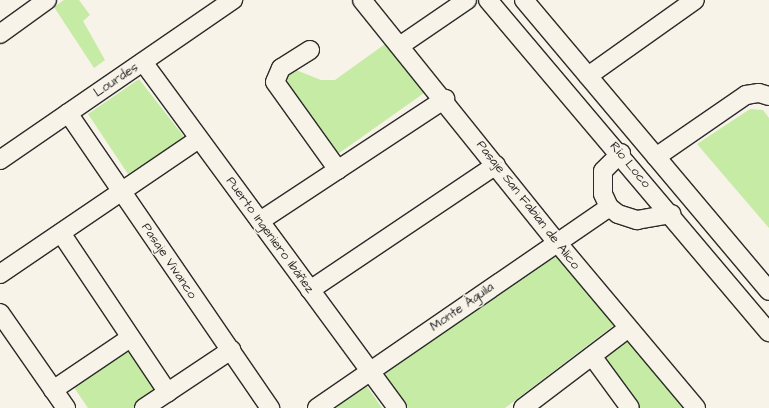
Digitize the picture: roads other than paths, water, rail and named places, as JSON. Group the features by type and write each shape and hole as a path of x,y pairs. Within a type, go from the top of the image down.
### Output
{"street":[{"path":"0,34 47,0"},
{"name":"Lourdes","path":"0,160 233,0"},
{"name":"Pasaje San Fabian de Alico","path":"362,0 444,99 556,242 627,329 696,408"},
{"path":"401,46 467,0"},
{"name":"Río Loco","path":"488,0 621,153 769,332"},
{"name":"Río Loco","path":"524,0 656,157 766,283"},
{"path":"588,76 695,0"},
{"path":"310,50 281,68 275,82 338,170"},
{"name":"Puerto Ingeniero Ibáñez","path":"143,62 397,408"},
{"path":"656,157 746,95 759,93 769,96"},
{"path":"260,221 444,99"},
{"name":"Pasaje Vivanco","path":"68,113 270,408"},
{"path":"0,274 199,139"},
{"path":"621,153 603,171 603,194 609,207 618,214 637,220 671,214"},
{"path":"310,290 496,165"},
{"name":"Monte Águila","path":"317,408 556,242 609,207"},
{"path":"61,233 168,393"},
{"path":"0,313 66,408"},
{"path":"523,408 627,329"},
{"path":"53,390 130,338"},
{"path":"144,408 230,350"},
{"path":"592,356 630,408"}]}
